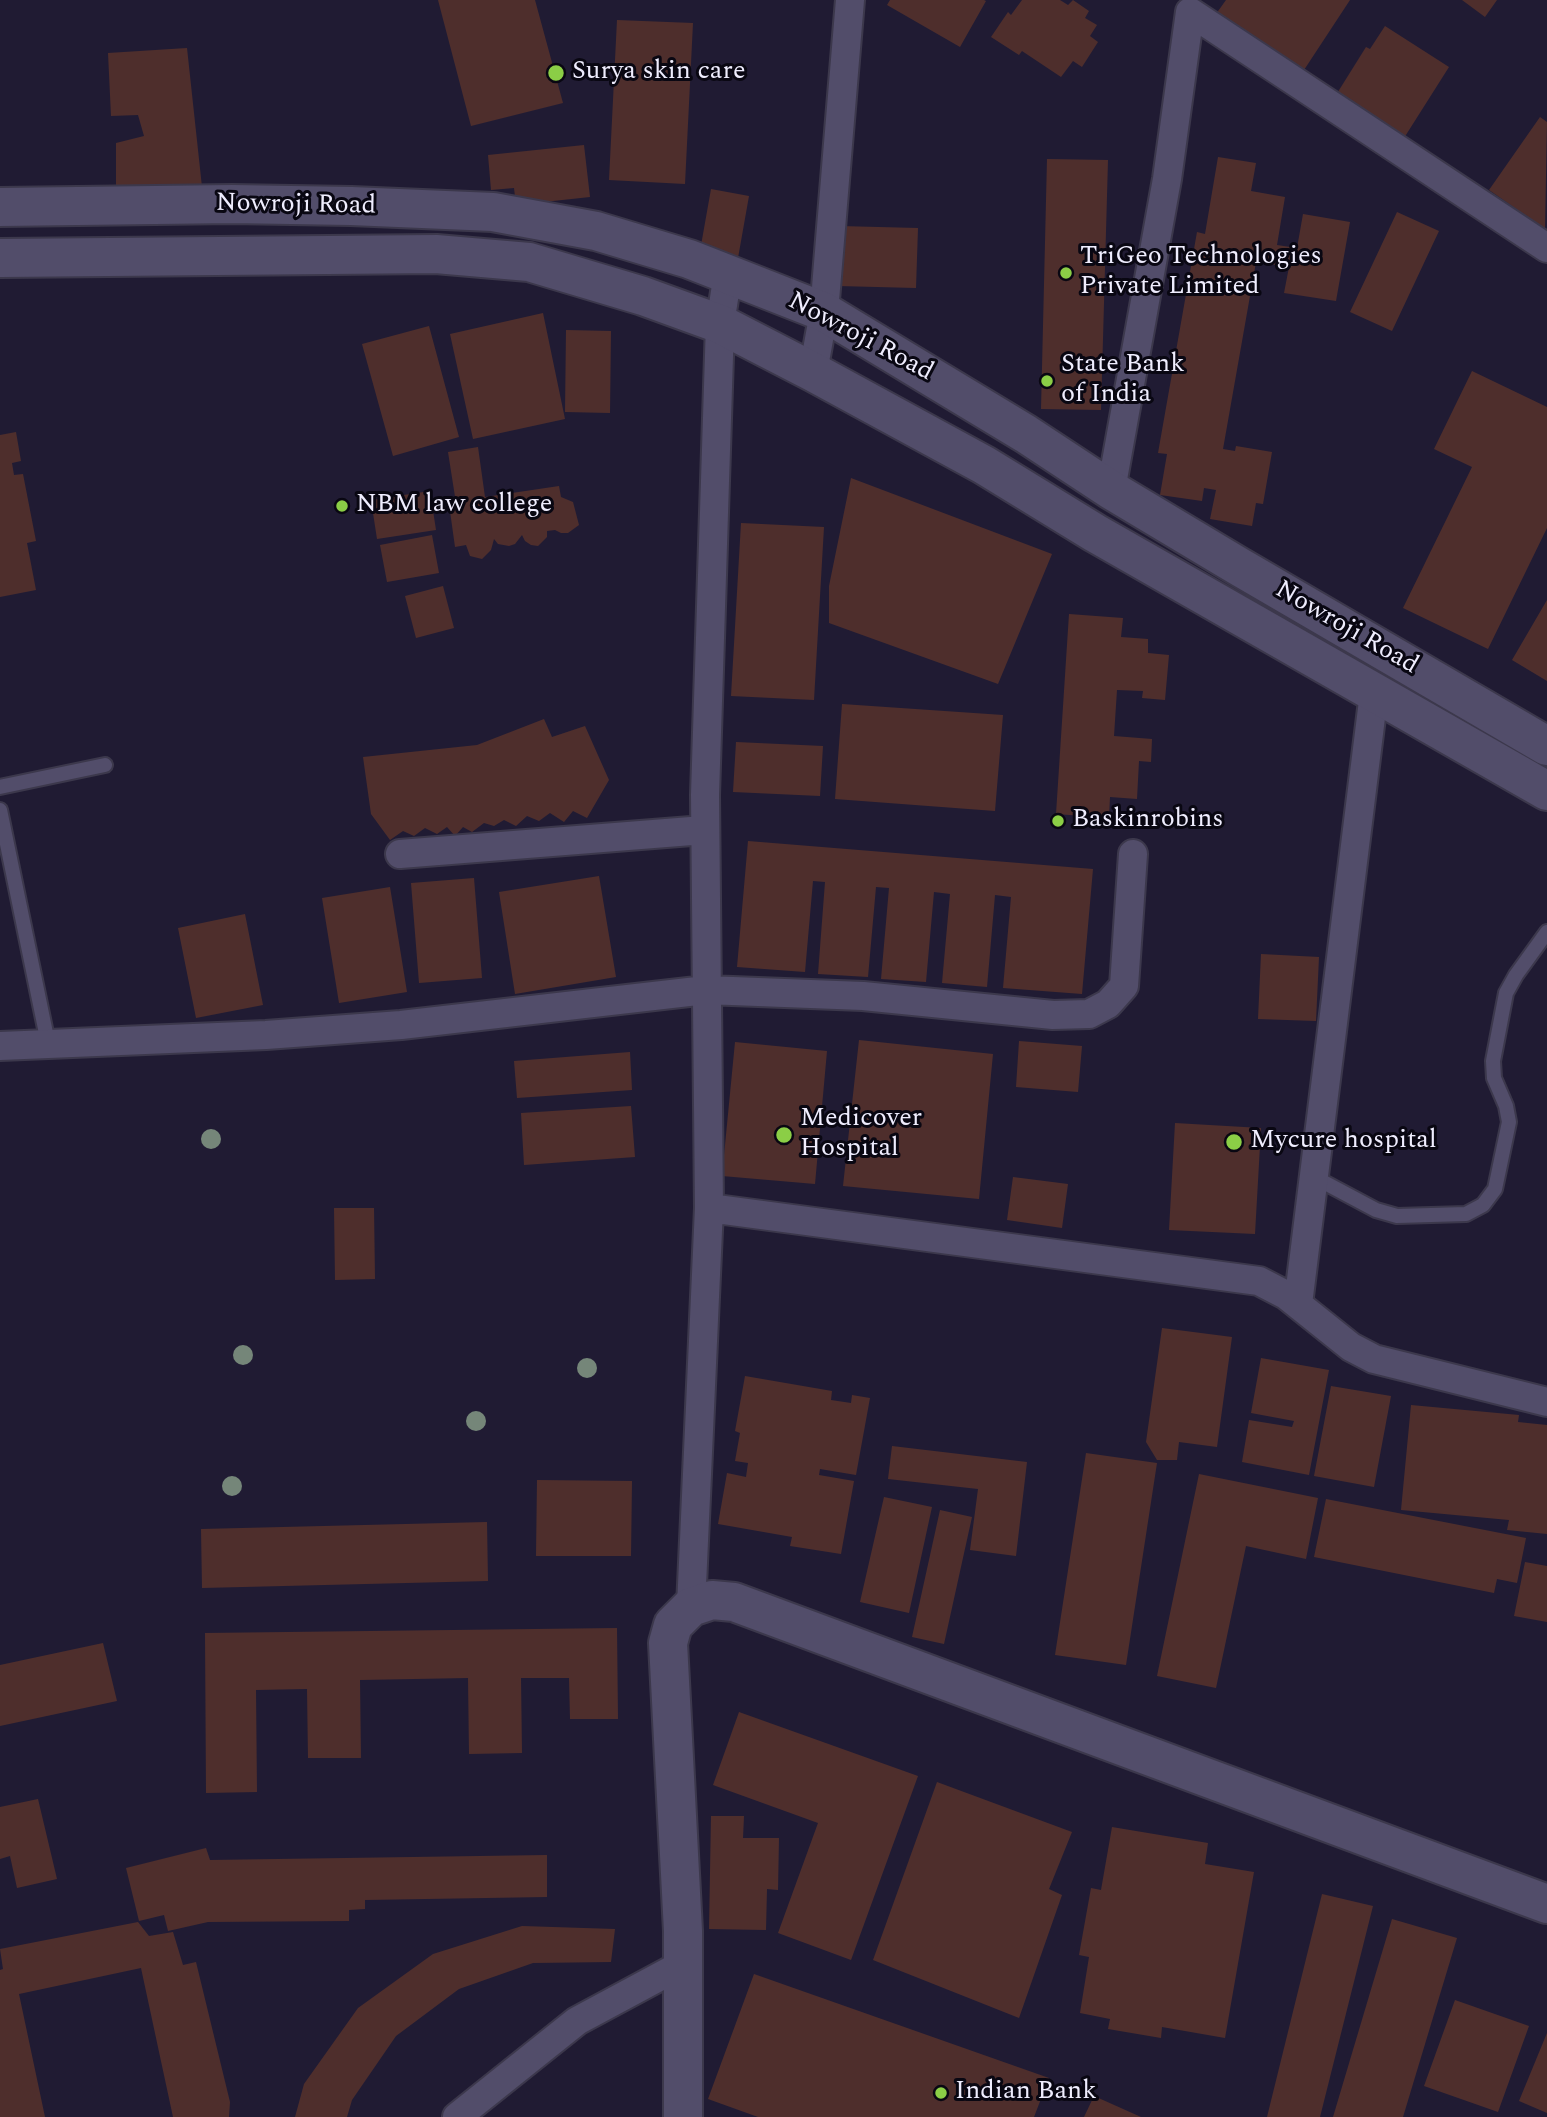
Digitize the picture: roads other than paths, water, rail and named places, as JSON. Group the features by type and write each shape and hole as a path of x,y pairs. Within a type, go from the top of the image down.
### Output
{"street":[{"path":"813,372 824,312 850,0"},
{"path":"1111,489 1167,179 1191,6 1547,248"},
{"name":"Nowroji Road","path":"0,207 232,204 493,212 596,231 690,259 824,312 1026,434 1111,489 1351,633 1547,746"},
{"name":"Nowroji Road","path":"0,258 436,254 530,262 643,296 720,324 984,465 1095,533 1547,791"},
{"path":"691,1607 709,1208 705,830 720,324 727,273"},
{"path":"1298,1304 1374,693"},
{"path":"400,854 705,830"},
{"path":"0,1046 266,1035 401,1025 706,990 863,996 1053,1015 1089,1014 1108,1004 1124,986 1133,854"},
{"path":"709,1208 1259,1281 1286,1295 1352,1348 1374,1359 1547,1402"},
{"path":"682,2117 683,1964 667,1643 673,1625 691,1607 712,1600 734,1602 1547,1904"},
{"path":"457,2117 577,2021 683,1964"}],"lane":[{"path":"0,787 105,765"},
{"path":"0,810 48,1042"},
{"path":"1314,1177 1376,1210 1397,1216 1466,1214 1483,1205 1495,1189 1510,1122 1494,1078 1493,1061 1506,993 1547,932"}],"place":[{"name":"Surya skin care","path":"556,73"},
{"name":"TriGeo Technologies Private Limited","path":"1066,273"},
{"name":"State Bank of India","path":"1047,381"},
{"name":"NBM law college","path":"342,506"},
{"name":"Baskinrobins","path":"1058,821"},
{"name":"Medicover Hospital","path":"784,1135"},
{"name":"Mycure hospital","path":"1234,1142"},
{"name":"Indian Bank","path":"941,2093"}]}
